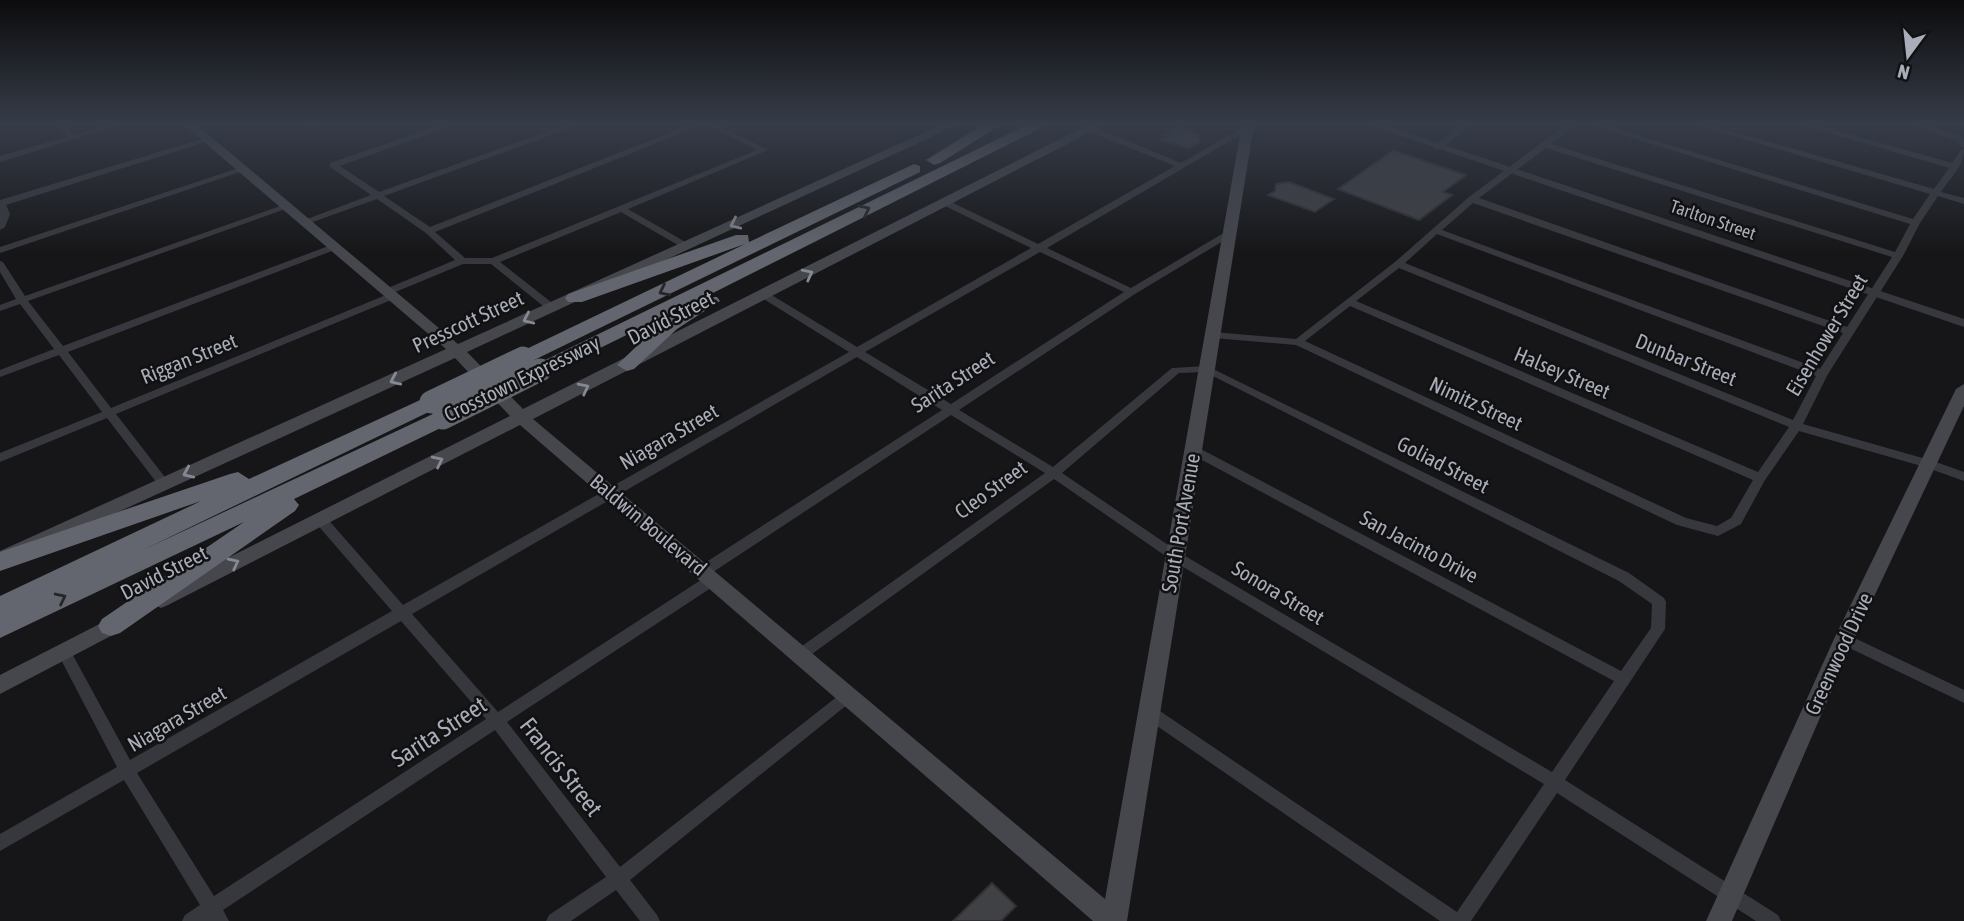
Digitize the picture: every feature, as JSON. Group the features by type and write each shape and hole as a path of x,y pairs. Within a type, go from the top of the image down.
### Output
{"highway":[{"name":"Crosstown Expressway","path":"0,628 827,219 921,167"},
{"name":"Crosstown Expressway","path":"827,219 950,167"},
{"path":"575,298 827,219"},
{"path":"627,365 670,325 827,219"},
{"name":"Crosstown Expressway","path":"0,607 346,443 435,415"},
{"path":"111,626 271,514 435,415"},
{"path":"0,561 346,443"}],"main road":[{"name":"Baldwin Boulevard","path":"239,167 457,351 523,419 1113,921"},
{"name":"Presscott Street","path":"0,561 859,167"},
{"name":"David Street","path":"0,685 320,519 523,419 1017,167"},
{"name":"South Port Avenue","path":"1113,921 1241,167"},
{"name":"Greenwood Drive","path":"1719,921 1844,639 1964,389"}],"street":[{"path":"0,226 5,214 0,203 119,167"},
{"path":"336,167 429,231 462,261 493,261 723,167"},
{"path":"304,222 459,167"},
{"path":"429,231 592,167"},
{"name":"Niagara Street","path":"0,843 1177,167"},
{"name":"Tarlton Street","path":"1499,167 1964,323"},
{"path":"1298,342 1398,264 1513,167"},
{"path":"1616,167 1898,256"},
{"path":"1732,167 1916,223"},
{"path":"1847,167 1964,201"},
{"name":"Eisenhower Street","path":"1717,531 1737,521 1760,478 1796,426 1822,374 1898,256 1916,223 1955,167"},
{"path":"0,250 243,170"},
{"path":"1472,199 1849,331"},
{"path":"946,203 1131,292"},
{"path":"0,308 286,207"},
{"path":"622,209 686,246"},
{"path":"1437,231 1822,374"},
{"name":"Sarita Street","path":"191,921 216,914 952,408 1131,292 1230,233"},
{"path":"0,374 334,247"},
{"name":"Riggan Street","path":"0,458 390,294 462,261"},
{"path":"493,261 552,308"},
{"path":"0,264 22,300 106,414 163,484"},
{"name":"Dunbar Street","path":"1398,264 1796,426 1929,464 1964,477"},
{"name":"Sonora Street","path":"766,296 1054,472 1175,556 1554,782 1772,921"},
{"name":"Halsey Street","path":"1349,302 1760,478"},
{"name":"Nimitz Street","path":"1213,335 1298,342 1682,522 1717,531"},
{"name":"Cleo Street","path":"800,655 1054,472 1176,370 1207,369"},
{"name":"Goliad Street","path":"1207,369 1624,577 1659,602 1658,629 1625,680"},
{"name":"San Jacinto Drive","path":"1193,450 1625,680"},
{"name":"Francis Street","path":"320,519 497,721 651,921"},
{"path":"1844,639 1964,697"},
{"path":"64,652 127,770 216,914"},
{"path":"1461,921 1625,680"},
{"path":"555,921 619,878 848,696"},
{"path":"1149,712 1455,921"}],"building":[{"path":"1370,167 1442,167 1466,175 1443,192 1452,195 1419,220 1338,189"},
{"path":"1289,182 1334,199 1315,212 1268,195 1275,191 1276,184"},
{"path":"992,883 1016,906 1001,921 953,921"}]}
